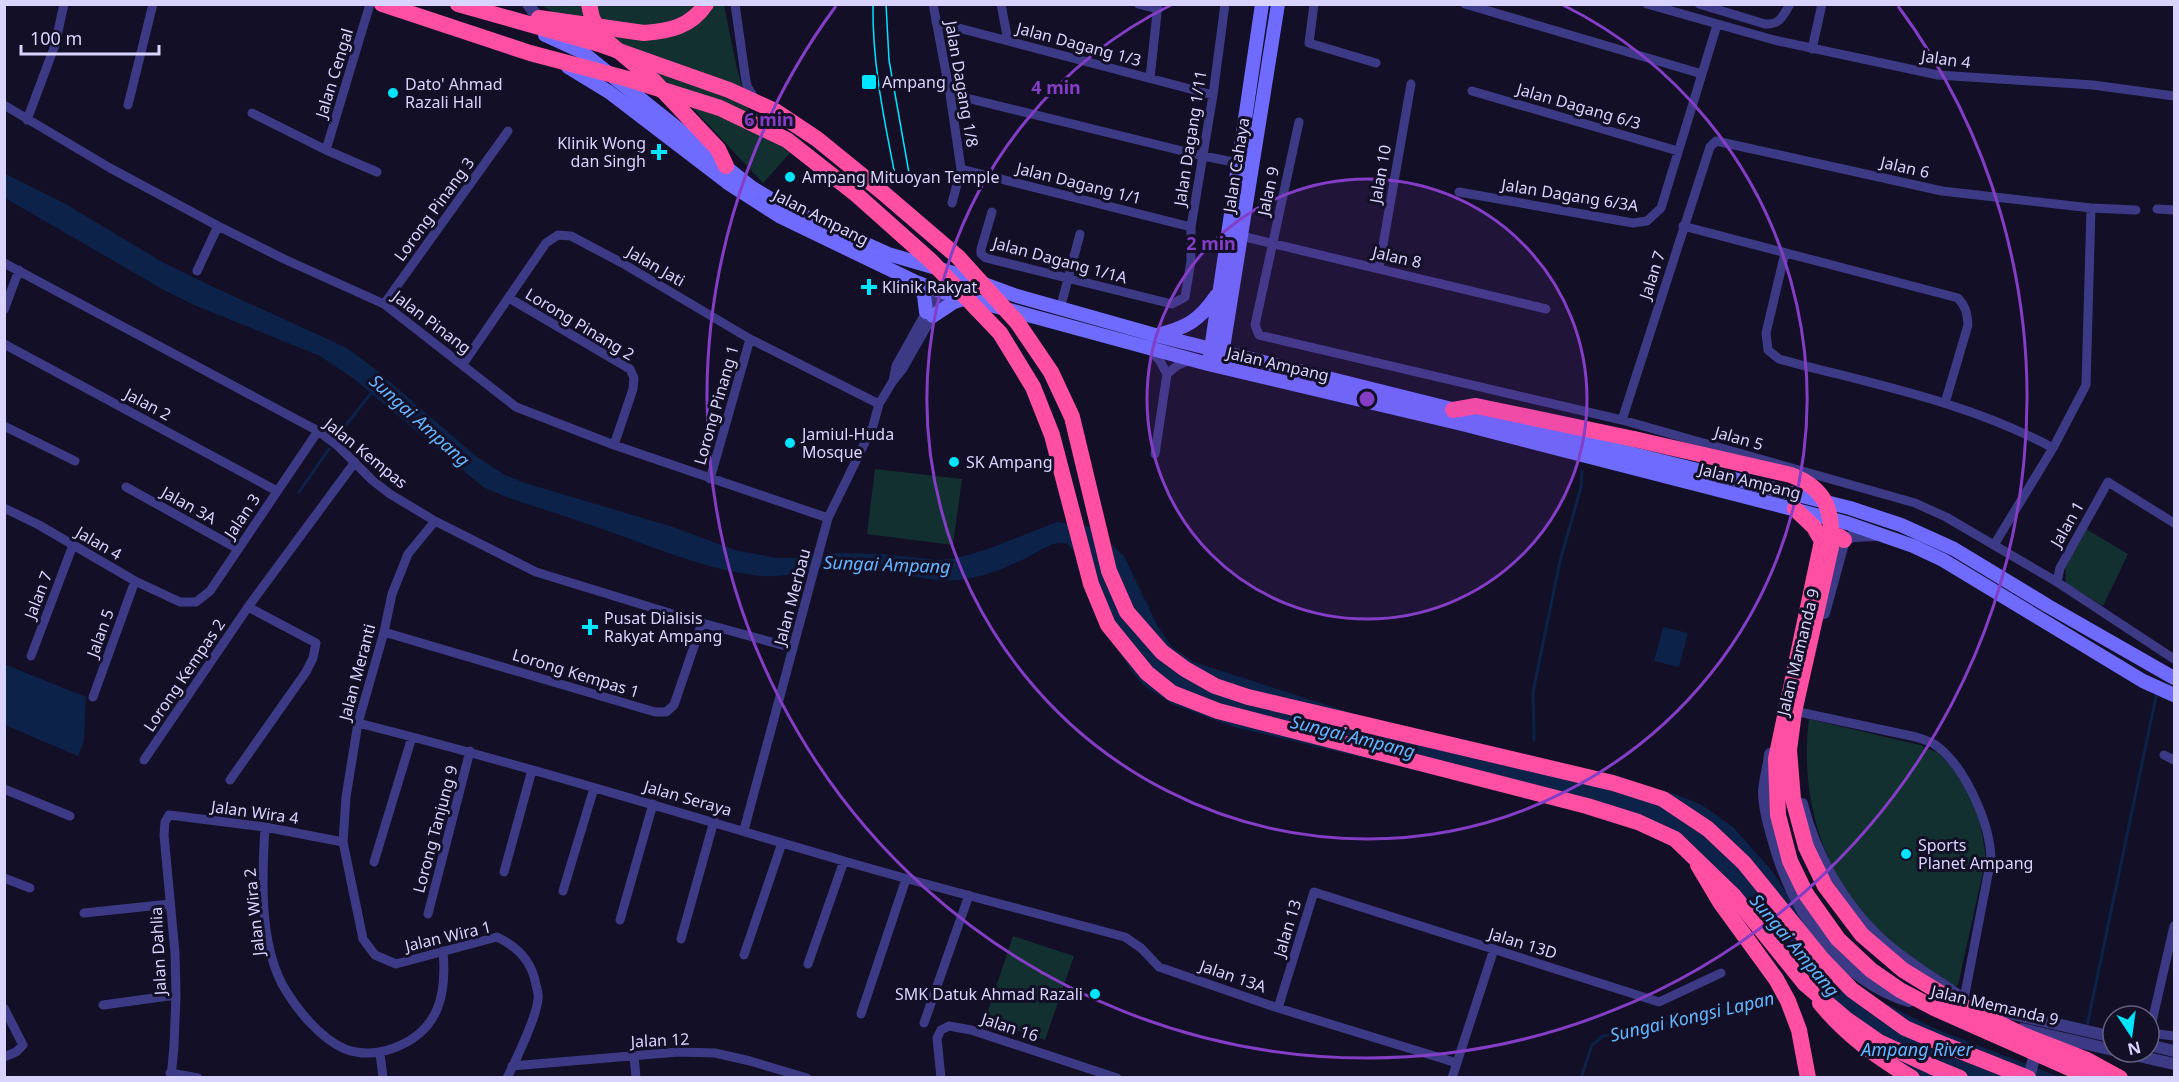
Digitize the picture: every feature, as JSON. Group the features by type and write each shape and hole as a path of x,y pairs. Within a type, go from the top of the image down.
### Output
{"highway":[{"path":"382,4 530,53 628,79 720,108 787,140 857,195 931,261 1000,333 1033,387 1052,435 1091,584 1108,625 1148,673 1172,693 1218,711 1587,806 1638,822 1675,839 1694,860 1734,896 1836,1023 1878,1057 1912,1077"},
{"path":"589,4 592,18 602,38 654,81 718,149 726,166"},
{"path":"466,7 644,33 676,28 689,23 706,4"},
{"path":"466,7 609,47 729,90 775,111 836,154 958,257 1017,322 1051,372 1072,417 1109,571 1127,612 1162,652 1185,669 1215,687 1248,696 1613,783 1663,799 1708,829 1744,863 1822,959 1852,990 1905,1028 2031,1069"},
{"path":"1460,416 1476,406 1791,475 1815,487 1827,505 1832,527 1831,547 1794,712 1788,750 1793,799 1806,847 1825,886 1862,935 1903,970 1955,1002 2023,1035 2088,1060 2120,1077"},
{"path":"1794,509 1814,527 1822,542 1794,705 1776,759 1778,815 1790,861 1806,894 1838,939 1871,970 1900,990 1934,1008 2092,1077"},
{"path":"1822,542 1836,535 1844,540"},
{"path":"1694,860 1720,902 1776,979 1788,1001 1799,1030 1808,1077"},
{"path":"1805,984 1845,1019 1879,1042 1960,1077"}],"main road":[{"name":"Jalan Ampang","path":"401,4 540,50 609,92 729,183 781,217 916,282 966,298 1151,341 1215,359 1850,508 1900,525 1954,549 2048,606 2175,678"},
{"name":"Jalan Ampang","path":"452,4 551,37 582,52 751,186 784,207 867,246 1060,309 1151,341 1193,360 1247,360 1847,523 1943,560 2143,681 2175,696"},
{"name":"Jalan Cahaya","path":"1215,359 1219,292 1262,4"},
{"name":"Jalan Cahaya","path":"1215,359 1227,325 1278,4"},
{"path":"934,269 943,280 943,292 954,287 991,297 1017,296"},
{"path":"916,282 924,295 930,314 966,298"},
{"path":"1151,341 1199,318 1219,292"},
{"path":"1227,325 1233,340 1247,360"}],"street":[{"path":"27,120 55,45 64,4"},
{"path":"128,105 153,4"},
{"name":"Jalan Cengal","path":"326,150 370,4"},
{"path":"528,4 551,37"},
{"path":"735,4 745,75 751,96 838,162"},
{"name":"Jalan Dagang 1/8","path":"933,4 961,169"},
{"path":"1001,4 1008,41"},
{"path":"1138,4 1158,7 1150,78"},
{"name":"Jalan Dagang 1/11","path":"1172,304 1185,297 1191,261 1191,227 1213,95 1225,4"},
{"path":"1314,4 1309,43 1376,63"},
{"path":"1465,4 1702,74"},
{"name":"Jalan 4","path":"1647,4 1717,25 1812,49 1938,75 2093,85 2175,96"},
{"path":"1699,4 1774,25 1790,4"},
{"path":"1812,49 1822,4"},
{"name":"Jalan Dagang 1/3","path":"936,22 1213,95"},
{"name":"Jalan Dagang 6/3A","path":"1459,192 1634,223 1647,221 1661,208 1717,25"},
{"name":"Jalan 10","path":"1379,268 1411,84"},
{"name":"Jalan Dagang 6/3","path":"1472,91 1678,151"},
{"path":"950,94 1239,163"},
{"name":"Jalan Pinang","path":"4,105 110,168 218,226 384,304 516,407 614,446 827,523"},
{"path":"252,112 326,150 378,172"},
{"name":"Jalan 9","path":"1259,335 1255,324 1299,122"},
{"name":"Lorong Pinang 3","path":"384,304 508,131"},
{"name":"Jalan 6","path":"1716,141 1942,191 2091,208 2136,210"},
{"name":"Jalan 7","path":"1622,420 1683,226 1710,147 1716,141"},
{"path":"952,203 961,169"},
{"name":"Jalan Dagang 1/1","path":"961,169 1191,227"},
{"path":"1994,545 2053,448 2086,385 2091,208"},
{"path":"2157,209 2175,210"},
{"name":"Jalan Dagang 1/1A","path":"992,212 981,255 1001,262 1172,304"},
{"path":"197,271 218,226"},
{"path":"1683,226 1958,298 1964,304 1967,312 1968,325 1945,403"},
{"path":"1060,309 1080,234"},
{"name":"Jalan Jati","path":"463,364 546,243 558,236 571,236 622,263 750,339 879,404"},
{"name":"Jalan 8","path":"1241,236 1546,309"},
{"path":"1785,254 1766,333 1768,350 1779,359 1945,403 2023,432 2053,448"},
{"name":"Jalan Kempas","path":"4,263 318,431 338,446 372,480 390,494 435,521 536,572 702,623 793,648"},
{"path":"4,310 19,270"},
{"name":"Jalan Merbau","path":"744,830 827,523 873,426 879,404 893,381 896,366 930,314 942,300 943,292"},
{"name":"Lorong Pinang 2","path":"509,298 630,369 634,378 633,389 614,446"},
{"name":"Jalan 5","path":"1259,335 1622,420 1916,502 2057,582 2175,659"},
{"name":"Lorong Pinang 1","path":"710,479 750,339"},
{"path":"1151,341 1167,374 1155,454"},
{"name":"Jalan 2","path":"4,344 277,490"},
{"path":"1167,374 1178,365 1193,360"},
{"path":"4,426 75,461"},
{"name":"Jalan 3","path":"180,602 196,602 210,591 318,431"},
{"name":"Lorong Kempas 2","path":"144,760 248,607 355,462"},
{"name":"Jalan 1","path":"2057,582 2060,568 2109,482 2175,524"},
{"name":"Jalan 3A","path":"126,487 238,549"},
{"name":"Jalan 4","path":"5,510 73,545 135,581 180,602"},
{"name":"Jalan Meranti","path":"344,842 346,797 358,723 384,632 392,594 408,554 435,521"},
{"path":"1844,540 1853,536 1883,536"},
{"name":"Jalan Mamanda 9","path":"1844,540 1794,705 1800,790 1813,837 1829,873 1852,909 1881,939 1918,968 1964,999"},
{"name":"Jalan 7","path":"31,656 73,545"},
{"name":"Jalan 5","path":"93,697 135,581"},
{"path":"230,780 306,672 313,658 316,643 248,607"},
{"name":"Lorong Kempas 1","path":"384,632 655,712 666,712 674,705 702,623"},
{"path":"1794,705 1933,743 1957,768 1969,788 1980,810 1991,859 1964,999 1968,1013 1976,1021"},
{"name":"Jalan Memanda 9","path":"1794,705 1772,748 1764,790 1771,831 1783,872 1802,912 1826,945 1856,973 1884,992 1897,997 1976,1021 2101,1035"},
{"name":"Jalan Seraya","path":"358,723 470,751 906,879 1008,905"},
{"path":"374,862 412,736"},
{"name":"Lorong Tanjung 9","path":"428,914 470,751"},
{"path":"2164,755 2175,760"},
{"path":"504,872 532,770"},
{"path":"563,891 594,788"},
{"path":"4,789 70,816"},
{"path":"620,920 653,804"},
{"name":"Jalan Wira 4","path":"165,822 169,815 265,827 344,842"},
{"path":"681,939 714,821"},
{"name":"Jalan Dahlia","path":"165,822 164,835 176,994 171,1075"},
{"name":"Jalan Wira 2","path":"265,827 262,880 270,948 282,983 321,1033 344,1048 363,1053 380,1053"},
{"name":"Jalan Wira 1","path":"344,842 363,939 375,956 396,964 497,937 511,944 526,958 534,975 538,999 512,1066"},
{"path":"744,955 782,843"},
{"path":"808,964 844,861"},
{"path":"4,878 30,888"},
{"path":"861,1014 906,879"},
{"name":"Jalan 13D","path":"1314,892 1659,1002 1721,973"},
{"name":"Jalan 13","path":"1278,1008 1314,892"},
{"path":"924,1023 969,895"},
{"path":"84,913 170,904"},
{"name":"Jalan 13A","path":"1008,905 1125,937 1142,948 1159,967 1278,1008 1457,1063"},
{"path":"2157,1004 2175,926"},
{"path":"1452,1077 1494,949"},
{"path":"383,1077 380,1053 403,1044 423,1030 435,1012 445,978 443,951"},
{"path":"1897,997 1910,993 1918,986 1920,977 1918,968"},
{"path":"103,1005 176,994"},
{"name":"Jalan Memanda 9","path":"1964,999 1978,1007 2101,1046"},
{"path":"4,1008 24,1045 16,1052 4,1057"},
{"name":"Jalan 16","path":"941,1077 937,1038 940,1030 949,1026 971,1030 1117,1077"},
{"path":"2009,1026 2027,1045 2031,1069"},
{"path":"2031,1069 2042,1027"},
{"path":"2161,1044 2175,1051"},
{"name":"Jalan 12","path":"512,1066 678,1052 715,1053 807,1077"},
{"path":"634,1056 636,1077"},
{"path":"507,1077 512,1066"},
{"path":"171,1075 198,1077"}],"green space":[{"path":"541,5 724,5 748,109 802,140 763,183 669,83"},
{"path":"875,469 962,479 953,545 867,534"},
{"path":"2086,529 2128,554 2103,606 2066,583 2065,565"},
{"name":"Sports Planet Ampang","path":"1809,719 1920,745 1938,753 1952,767 1969,793 1980,821 1986,858 1958,985 1954,986 1921,968 1884,938 1861,912 1842,884 1827,854 1816,822 1809,788 1807,754"},
{"path":"1013,936 1074,956 1045,1040 985,1020"}],"water":[{"name":"Ampang River","path":"4,173 64,203 164,263 347,348 375,369 477,457 505,475 525,483 673,527 735,550 777,558 834,553 884,554 937,560 953,559 985,550 1057,522 1093,527 1124,556 1158,627 1173,648 1194,662 1509,764 1675,794 1702,805 1733,827 1773,872 1817,942 1853,982 1886,1004 1936,1029 2060,1077 1918,1078 1868,1050 1674,840 1599,814 1234,727 1172,704 1142,684 1131,670 1112,640 1076,554 1067,544 1053,544 996,571 961,580 937,580 870,567 847,565 823,567 778,576 753,575 696,562 659,550 483,487 354,379 320,356 194,305 164,290 5,198"},
{"path":"1663,627 1688,633 1679,667 1654,661"},
{"path":"4,664 86,697 84,741 78,756 5,725"}],"waterway":[{"name":"Sungai Ampang","path":"339,434 371,393"},
{"path":"299,492 329,449"},
{"path":"1534,740 1533,692 1560,561 1581,487 1582,471"},
{"path":"2087,1026 2157,692"},
{"name":"Sungai Kongsi Lapan","path":"1581,1078 1592,1045 1603,1036 1696,1018 1780,997"}],"tram line":[{"path":"873,4 877,69 895,175"},
{"path":"886,4 889,60 909,173"}],"place":[{"name":"Ampang","path":"869,82"},
{"name":"Dato' Ahmad Razali Hall","path":"393,93"},
{"name":"Klinik Wong dan Singh","path":"659,152"},
{"name":"Ampang Mituoyan Temple","path":"790,177"},
{"name":"Klinik Rakyat","path":"869,287"},
{"name":"Jamiul-Huda Mosque","path":"790,443"},
{"name":"SK Ampang","path":"954,462"},
{"name":"Pusat Dialisis Rakyat Ampang","path":"590,627"},
{"name":"Sports Planet Ampang","path":"1906,854"},
{"name":"SMK Datuk Ahmad Razali","path":"1095,994"}]}
